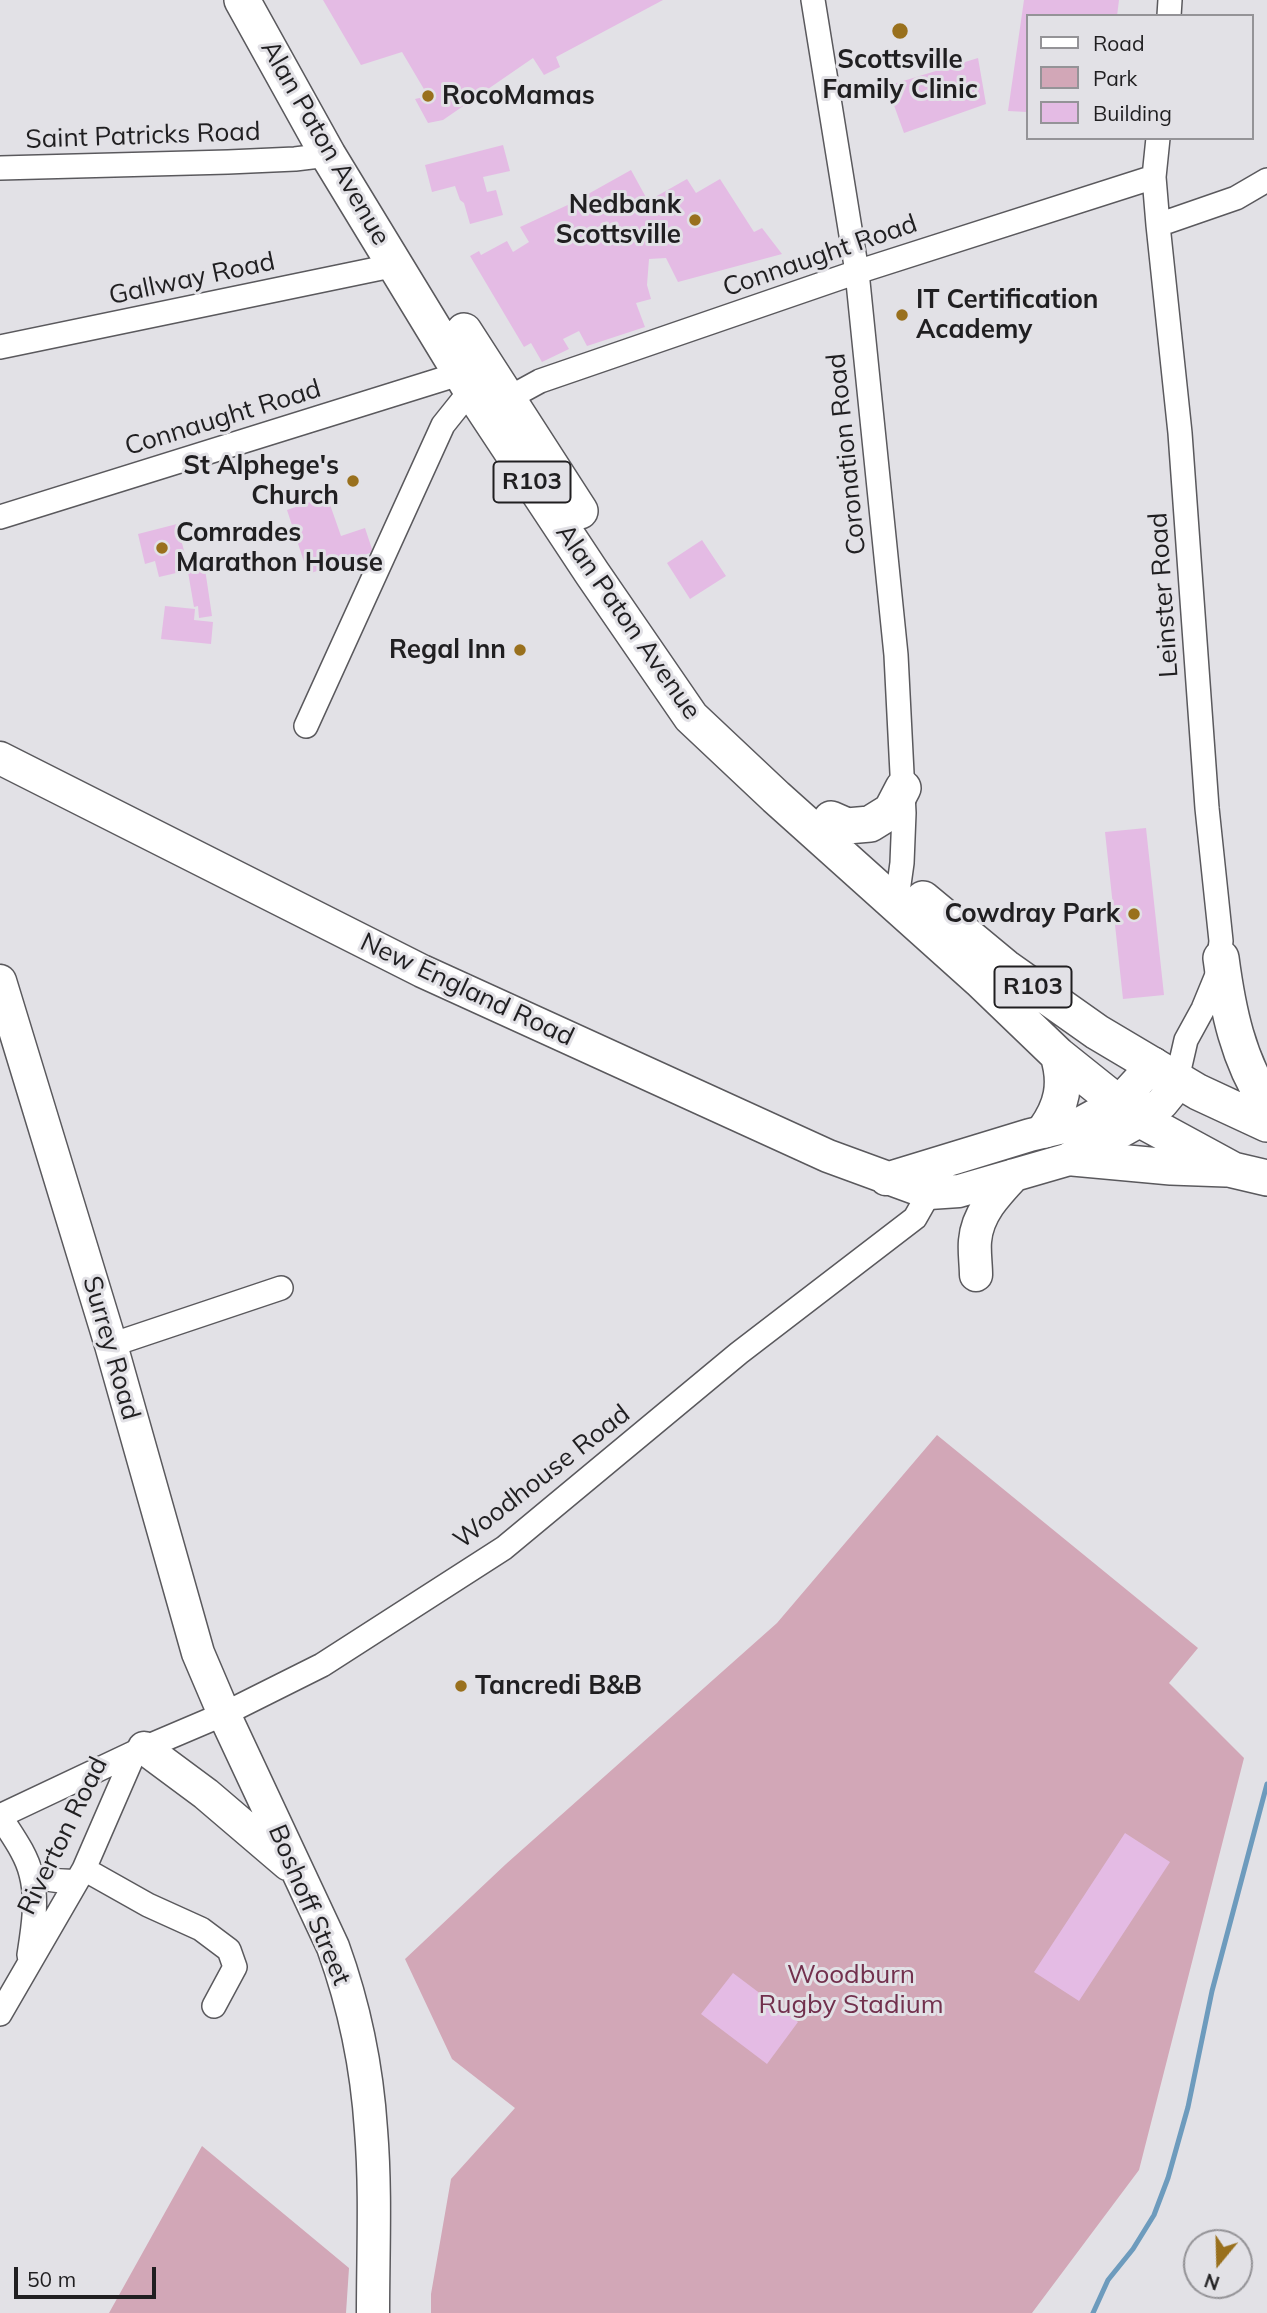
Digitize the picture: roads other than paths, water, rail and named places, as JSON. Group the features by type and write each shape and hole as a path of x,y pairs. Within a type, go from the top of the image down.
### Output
{"main road":[{"name":"Alan Paton Avenue","path":"242,0 328,155 467,382 691,718 776,797 898,892 1097,1032 1150,1094 1219,1162 1267,1178"},
{"name":"Alan Paton Avenue","path":"259,0 507,399 611,560 710,702 831,818 981,980 1058,1055 1150,1094 1219,1103 1267,1124"},
{"path":"831,818 847,826 870,824 891,811 904,788"},
{"path":"1221,958 1233,1029 1244,1062 1267,1104"},
{"path":"1045,1130 1056,1115 1062,1098 1062,1069 1058,1055"},
{"path":"1073,1158 1171,1167 1219,1162"}],"street":[{"name":"Coronation Road","path":"813,0 857,272 896,655 904,788 903,842 898,892"},
{"name":"Leinster Road","path":"1150,1094 1186,1040 1213,986 1221,958 1207,808 1180,433 1154,177 1157,140"},
{"name":"Saint Patricks Road","path":"0,168 295,159 328,155"},
{"name":"Connaught Road","path":"507,399 540,382 857,272 1154,177"},
{"path":"1158,225 1236,198 1267,180"},
{"name":"Gallway Road","path":"0,347 396,265"},
{"name":"Connaught Road","path":"0,517 467,382"},
{"path":"306,726 443,425 467,382"},
{"name":"New England Road","path":"0,758 422,971 828,1156 929,1193 959,1191 1073,1158 1150,1094"},
{"name":"New England Road","path":"0,772 54,785"},
{"name":"Surrey Road","path":"0,981 111,1345 198,1653 224,1714"},
{"path":"886,1179 1045,1130 1081,1123 1150,1094"},
{"name":"Woodhouse Road","path":"0,1816 224,1714 322,1665 504,1548 739,1353 915,1218 947,1160"},
{"path":"976,1275 975,1240 982,1216 994,1197 1014,1175"},
{"path":"111,1345 281,1288"},
{"name":"Boshoff Street","path":"224,1714 333,1947 357,2031 372,2133 373,2313"},
{"path":"139,1751 206,1794 297,1871"},
{"name":"Riverton Road","path":"0,2014 80,1875 139,1751"},
{"path":"0,1816 18,1845 31,1874 34,1918 28,1969"},
{"path":"31,1874 52,1881 80,1875 201,1930 229,1950 235,1967 215,2006"}],"waterway":[{"path":"1093,2313 1108,2280 1133,2249 1154,2215 1168,2178 1188,2107 1212,1991 1267,1784"}],"place":[{"name":"Scottsville Family Clinic","path":"900,31"},
{"name":"RocoMamas","path":"428,96"},
{"name":"Nedbank Scottsville","path":"695,220"},
{"name":"IT Certification Academy","path":"902,315"},
{"name":"St Alphege's Church","path":"353,481"},
{"name":"Comrades Marathon House","path":"162,548"},
{"name":"Regal Inn","path":"520,650"},
{"name":"Cowdray Park","path":"1134,914"},
{"name":"Tancredi B&B","path":"461,1686"}],"park label":[{"name":"Woodburn Rugby Stadium","path":"851,1990"}]}
